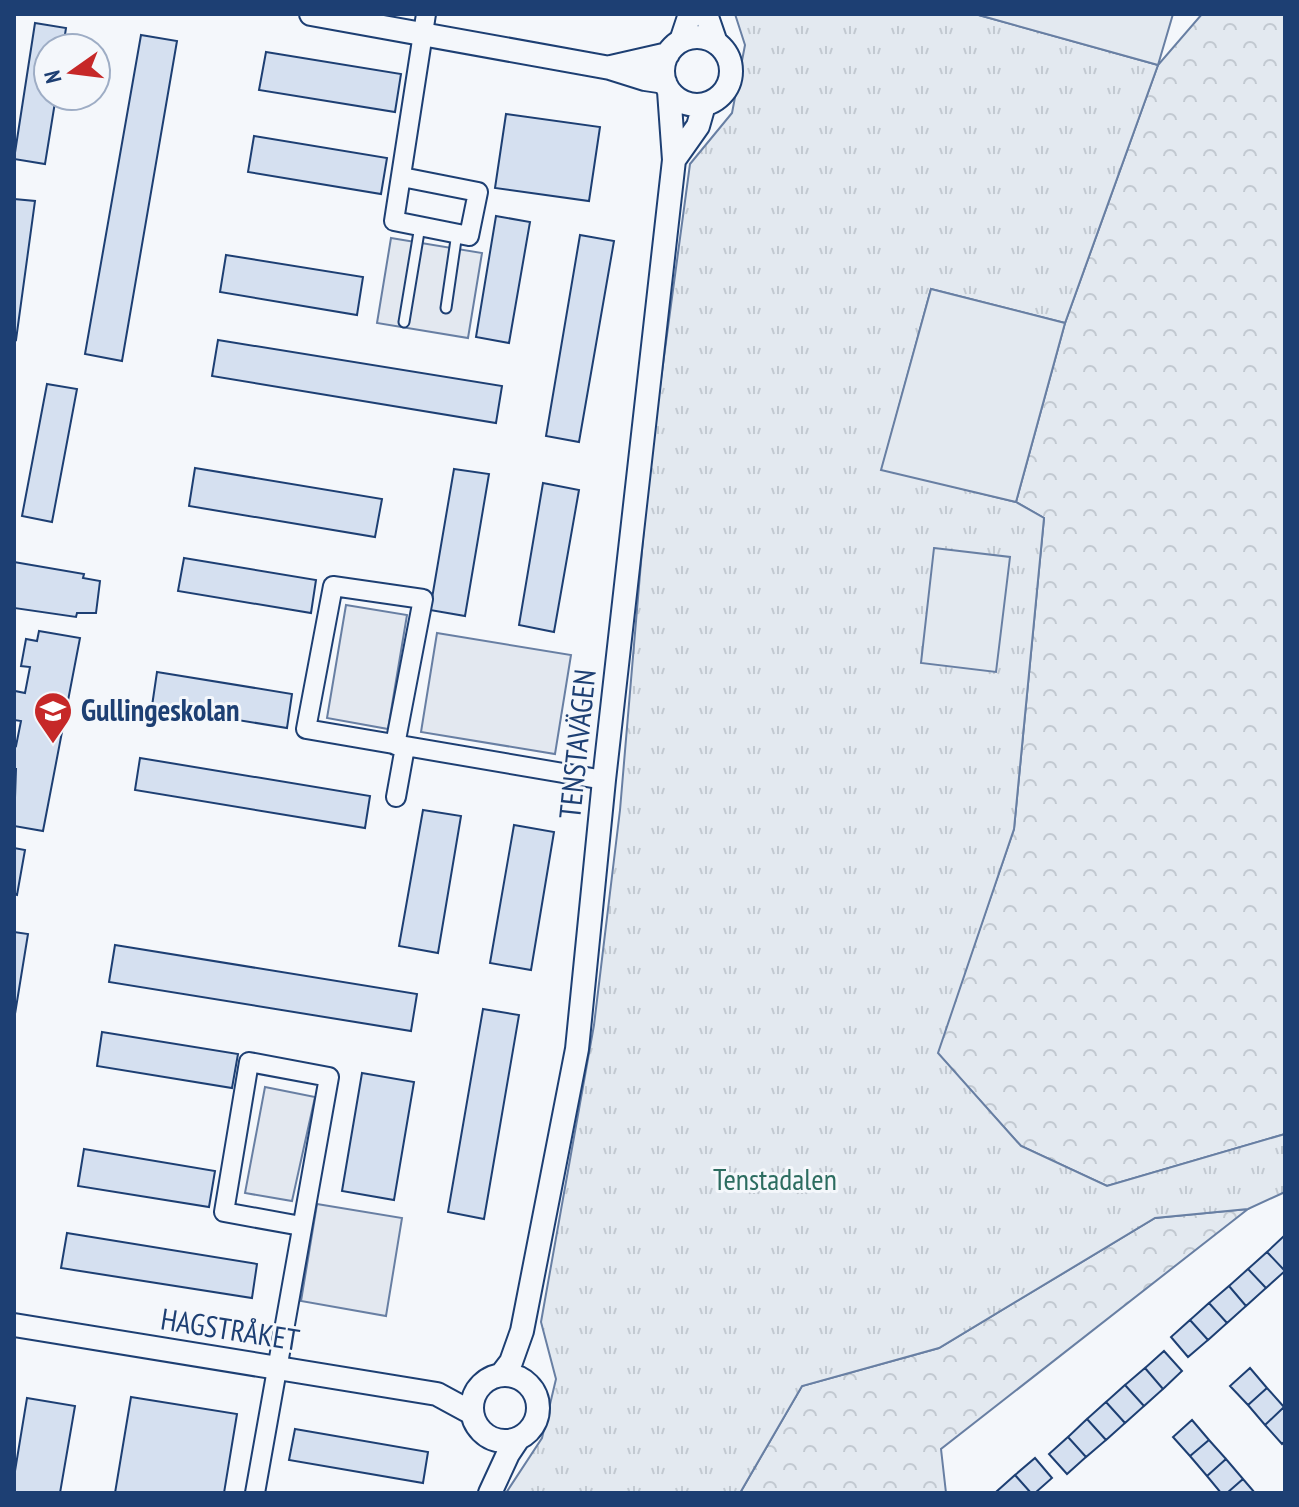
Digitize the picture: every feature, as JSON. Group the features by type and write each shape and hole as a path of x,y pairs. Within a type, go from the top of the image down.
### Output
{"street":[{"path":"311,14 424,24 610,68 667,87 685,103 704,105 722,95 731,77 728,56 716,43 706,14"},
{"path":"667,87 663,73 690,14"},
{"path":"402,177 478,192 469,236 394,221 424,24"},
{"path":"610,68 699,37 716,43"},
{"name":"TENSTAVÄGEN","path":"492,1380 511,1362 522,1331 577,1049 674,160 667,87"},
{"name":"TENSTAVÄGEN","path":"674,160 698,126 704,105"},
{"path":"396,797 400,746 423,599 333,586 306,729 400,746 604,780"},
{"path":"255,1493 329,1077 249,1062 224,1212 301,1226"},
{"name":"HAGSTRÅKET","path":"14,1325 437,1394 472,1413"},
{"name":"TENSTAVÄGEN","path":"522,1331 531,1387"},
{"path":"522,1379 531,1387 539,1407 538,1418 527,1434 518,1439 498,1441 489,1438 475,1423 472,1413 476,1392 492,1380 522,1379"},
{"name":"HAGSTRÅKET","path":"437,1394 492,1380"},
{"path":"489,1438 489,1493"},
{"path":"489,1493 518,1439"}],"lane":[{"path":"404,322 420,226"},
{"path":"446,308 457,233"}],"green space":[{"name":"Tenstadalen","path":"735,14 975,14 1158,65 1065,323 931,289 882,469 1016,502 1044,518 1014,829 938,1053 1021,1146 1107,1186 1285,1134 1285,1192 1248,1209 1155,1218 939,1348 802,1386 740,1493 506,1493 542,1438 556,1379 541,1322 594,1025 620,810 649,468 690,164 732,113 745,45"},
{"path":"975,14 1173,14 1158,65"},
{"path":"1202,14 1285,14 1285,1134 1107,1186 1021,1146 937,1053 1014,829 1044,518 1016,502 1065,323 1158,65"},
{"path":"931,289 1065,323 1016,502 881,470"},
{"path":"934,548 1010,557 996,672 921,663"},
{"path":"1248,1209 941,1449 946,1493 740,1493 802,1386 939,1348 1155,1218"}],"shaded area":[{"path":"391,238 482,253 468,338 377,323"},
{"path":"346,605 407,615 388,729 327,718"},
{"path":"437,633 571,655 555,754 421,732"},
{"path":"265,1087 315,1097 292,1201 245,1193"},
{"path":"317,1204 402,1218 386,1316 301,1301"}],"building":[{"path":"35,23 66,28 65,32 34,32"},
{"path":"141,35 177,41 122,361 85,354"},
{"path":"32,42 32,112 53,112 45,164 14,159"},
{"path":"266,52 401,74 395,112 259,90"},
{"path":"506,114 600,127 589,201 495,188"},
{"path":"254,136 387,158 381,194 248,172"},
{"path":"14,199 35,201 16,340 14,339"},
{"path":"496,216 530,222 509,343 476,337"},
{"path":"580,235 614,241 579,442 546,436"},
{"path":"226,255 363,277 357,315 220,292"},
{"path":"218,340 502,386 496,423 212,376"},
{"path":"47,384 77,389 52,522 22,516"},
{"path":"195,468 382,499 375,537 189,506"},
{"path":"454,469 489,474 465,616 430,610"},
{"path":"543,483 579,490 554,632 519,625"},
{"path":"184,558 316,580 311,613 178,591"},
{"path":"14,562 84,574 83,578 100,581 96,613 77,613 76,617 14,608"},
{"path":"39,631 80,638 43,831 14,826 14,745 21,721 14,720 14,695 15,691 25,693 30,667 21,666 26,639 37,641"},
{"path":"157,672 292,694 287,728 152,706"},
{"path":"140,758 370,796 365,828 135,790"},
{"path":"423,810 461,816 438,953 399,946"},
{"path":"514,825 554,832 531,970 490,963"},
{"path":"14,848 25,850 17,895 14,894"},
{"path":"14,932 28,934 14,1020"},
{"path":"115,945 417,994 411,1031 109,982"},
{"path":"483,1009 519,1015 484,1219 448,1212"},
{"path":"102,1032 238,1054 232,1088 97,1066"},
{"path":"362,1073 414,1082 394,1200 342,1191"},
{"path":"84,1149 215,1171 209,1207 78,1186"},
{"path":"67,1233 257,1264 252,1298 61,1268"},
{"path":"1285,1235 1285,1271 1267,1252"},
{"path":"1267,1252 1285,1271 1266,1288 1248,1269"},
{"path":"1248,1269 1266,1288 1246,1306 1229,1286"},
{"path":"1229,1286 1246,1306 1227,1323 1209,1303"},
{"path":"1209,1303 1227,1323 1208,1340 1190,1320"},
{"path":"1190,1320 1208,1340 1188,1357 1171,1337"},
{"path":"1164,1351 1182,1371 1163,1389 1145,1368"},
{"path":"1145,1368 1163,1389 1144,1406 1125,1385"},
{"path":"1250,1368 1267,1388 1248,1405 1230,1386"},
{"path":"1125,1385 1144,1406 1125,1423 1106,1402"},
{"path":"1267,1388 1284,1407 1265,1425 1248,1405"},
{"path":"131,1397 237,1414 224,1493 115,1493"},
{"path":"27,1398 75,1406 60,1493 14,1493"},
{"path":"1106,1402 1125,1423 1106,1440 1087,1419"},
{"path":"1284,1407 1285,1441 1282,1444 1265,1425"},
{"path":"1087,1419 1106,1440 1086,1457 1068,1437"},
{"path":"1192,1420 1209,1440 1190,1456 1173,1437"},
{"path":"295,1429 428,1452 423,1483 289,1460"},
{"path":"1068,1437 1086,1457 1067,1474 1049,1454"},
{"path":"1209,1440 1226,1459 1207,1476 1190,1456"},
{"path":"1035,1458 1052,1478 1031,1493 1015,1475"},
{"path":"1226,1459 1243,1479 1227,1493 1221,1493 1207,1476"},
{"path":"1015,1475 1031,1493 996,1493 996,1492"},
{"path":"1243,1479 1255,1493 1227,1493"}],"place":[{"name":"Gullingeskolan","path":"53,745"}]}
